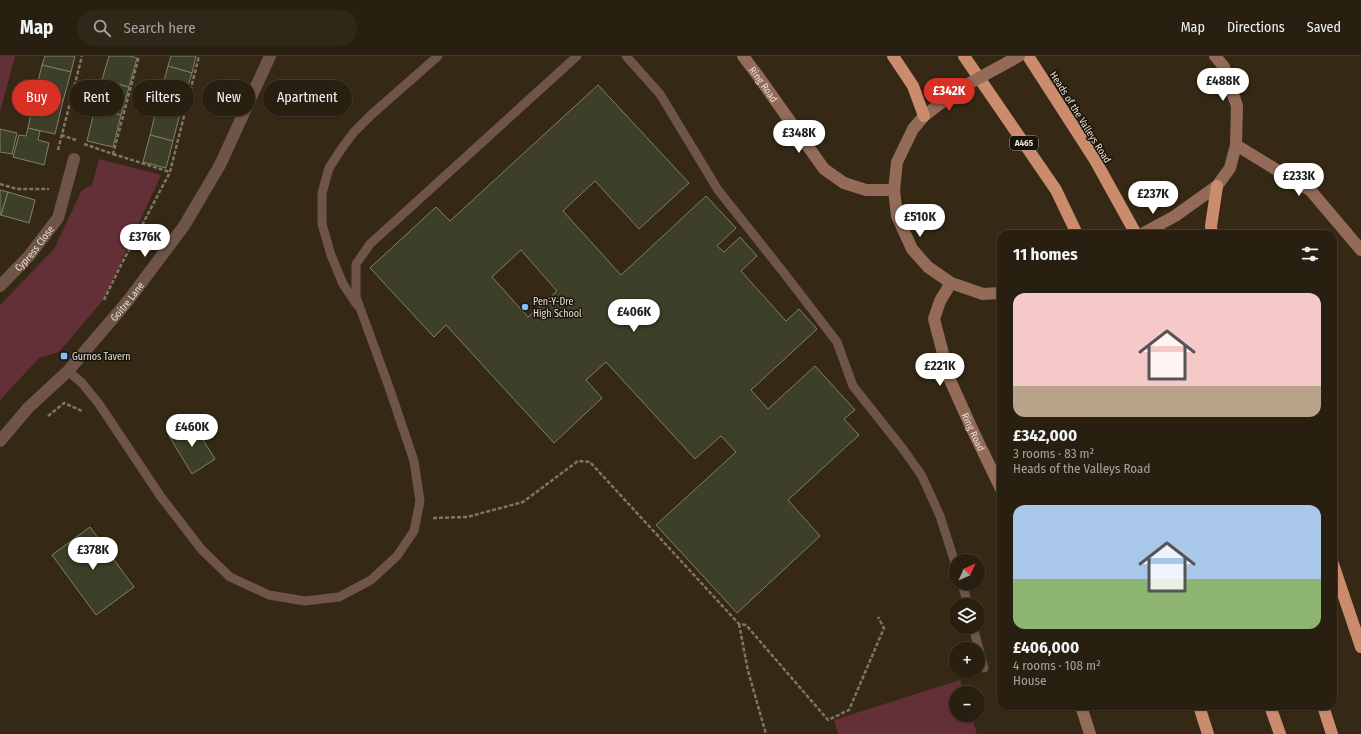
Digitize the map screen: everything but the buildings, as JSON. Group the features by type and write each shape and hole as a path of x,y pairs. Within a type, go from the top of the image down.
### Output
{"highway":[{"path":"893,56 913,86 924,116"},
{"name":"A465","path":"964,56 1056,190 1075,230"},
{"name":"Heads of the Valleys Road","path":"1028,56 1095,160 1134,230"},
{"path":"1212,230 1218,186"},
{"path":"1337,576 1361,647"},
{"path":"1200,710 1208,734"},
{"path":"1271,710 1280,734"},
{"path":"1324,710 1332,734"}],"street":[{"name":"Goitre Lane","path":"0,441 28,408 68,371 127,302 184,226 220,164 270,56"},
{"name":"Ring Road","path":"743,56 824,169 844,183 866,190 894,190"},
{"path":"997,293 983,294 951,283 928,267 912,249 897,216 894,190 897,162 913,129 924,116 959,89 1019,56"},
{"path":"1149,230 1175,216 1218,186 1230,168 1236,145 1237,106 1224,67 1215,56"},
{"path":"1236,145 1312,191 1361,250"},
{"name":"Cypress Close","path":"0,286 29,256 58,218 74,159"},
{"name":"Ring Road","path":"951,283 940,301 934,319 937,335 950,380 997,481"},
{"path":"1082,710 1090,734"}],"lane":[{"path":"363,314 343,284 331,256 322,224 322,193 329,168 354,132 371,115 438,56"},
{"path":"68,371 82,383 96,400 162,497 202,550 230,577 269,594 305,602 339,597 371,580 396,556 414,531 420,501 414,461 356,296 356,264 370,244 577,56"},
{"path":"626,56 660,94 718,190 837,342 853,386 903,449 922,476 940,516 952,554"}],"path":[{"path":"58,151 82,56"},
{"path":"113,154 139,56"},
{"path":"104,301 120,267 170,172 199,56"},
{"path":"61,135 113,154 170,172"},
{"path":"0,184 17,189 48,189 50,181"},
{"path":"28,408 41,422 64,403 82,411 96,400"},
{"path":"416,519 467,517 523,502 578,461 590,462 739,624 748,671 766,734"},
{"path":"739,624 746,625 828,720 849,710 884,628 878,617"}],"shaded area":[{"path":"0,56 15,56 0,112"},
{"path":"99,159 161,175 104,299 59,352 39,358 0,400 0,305 54,249 82,190 92,185"},
{"path":"960,680 962,686 949,686 949,722 973,722 977,734 838,734 834,720"}],"place":[{"name":"Pen-Y-Dre High School","path":"525,307"},
{"name":"Gurnos Tavern","path":"64,356"}]}
